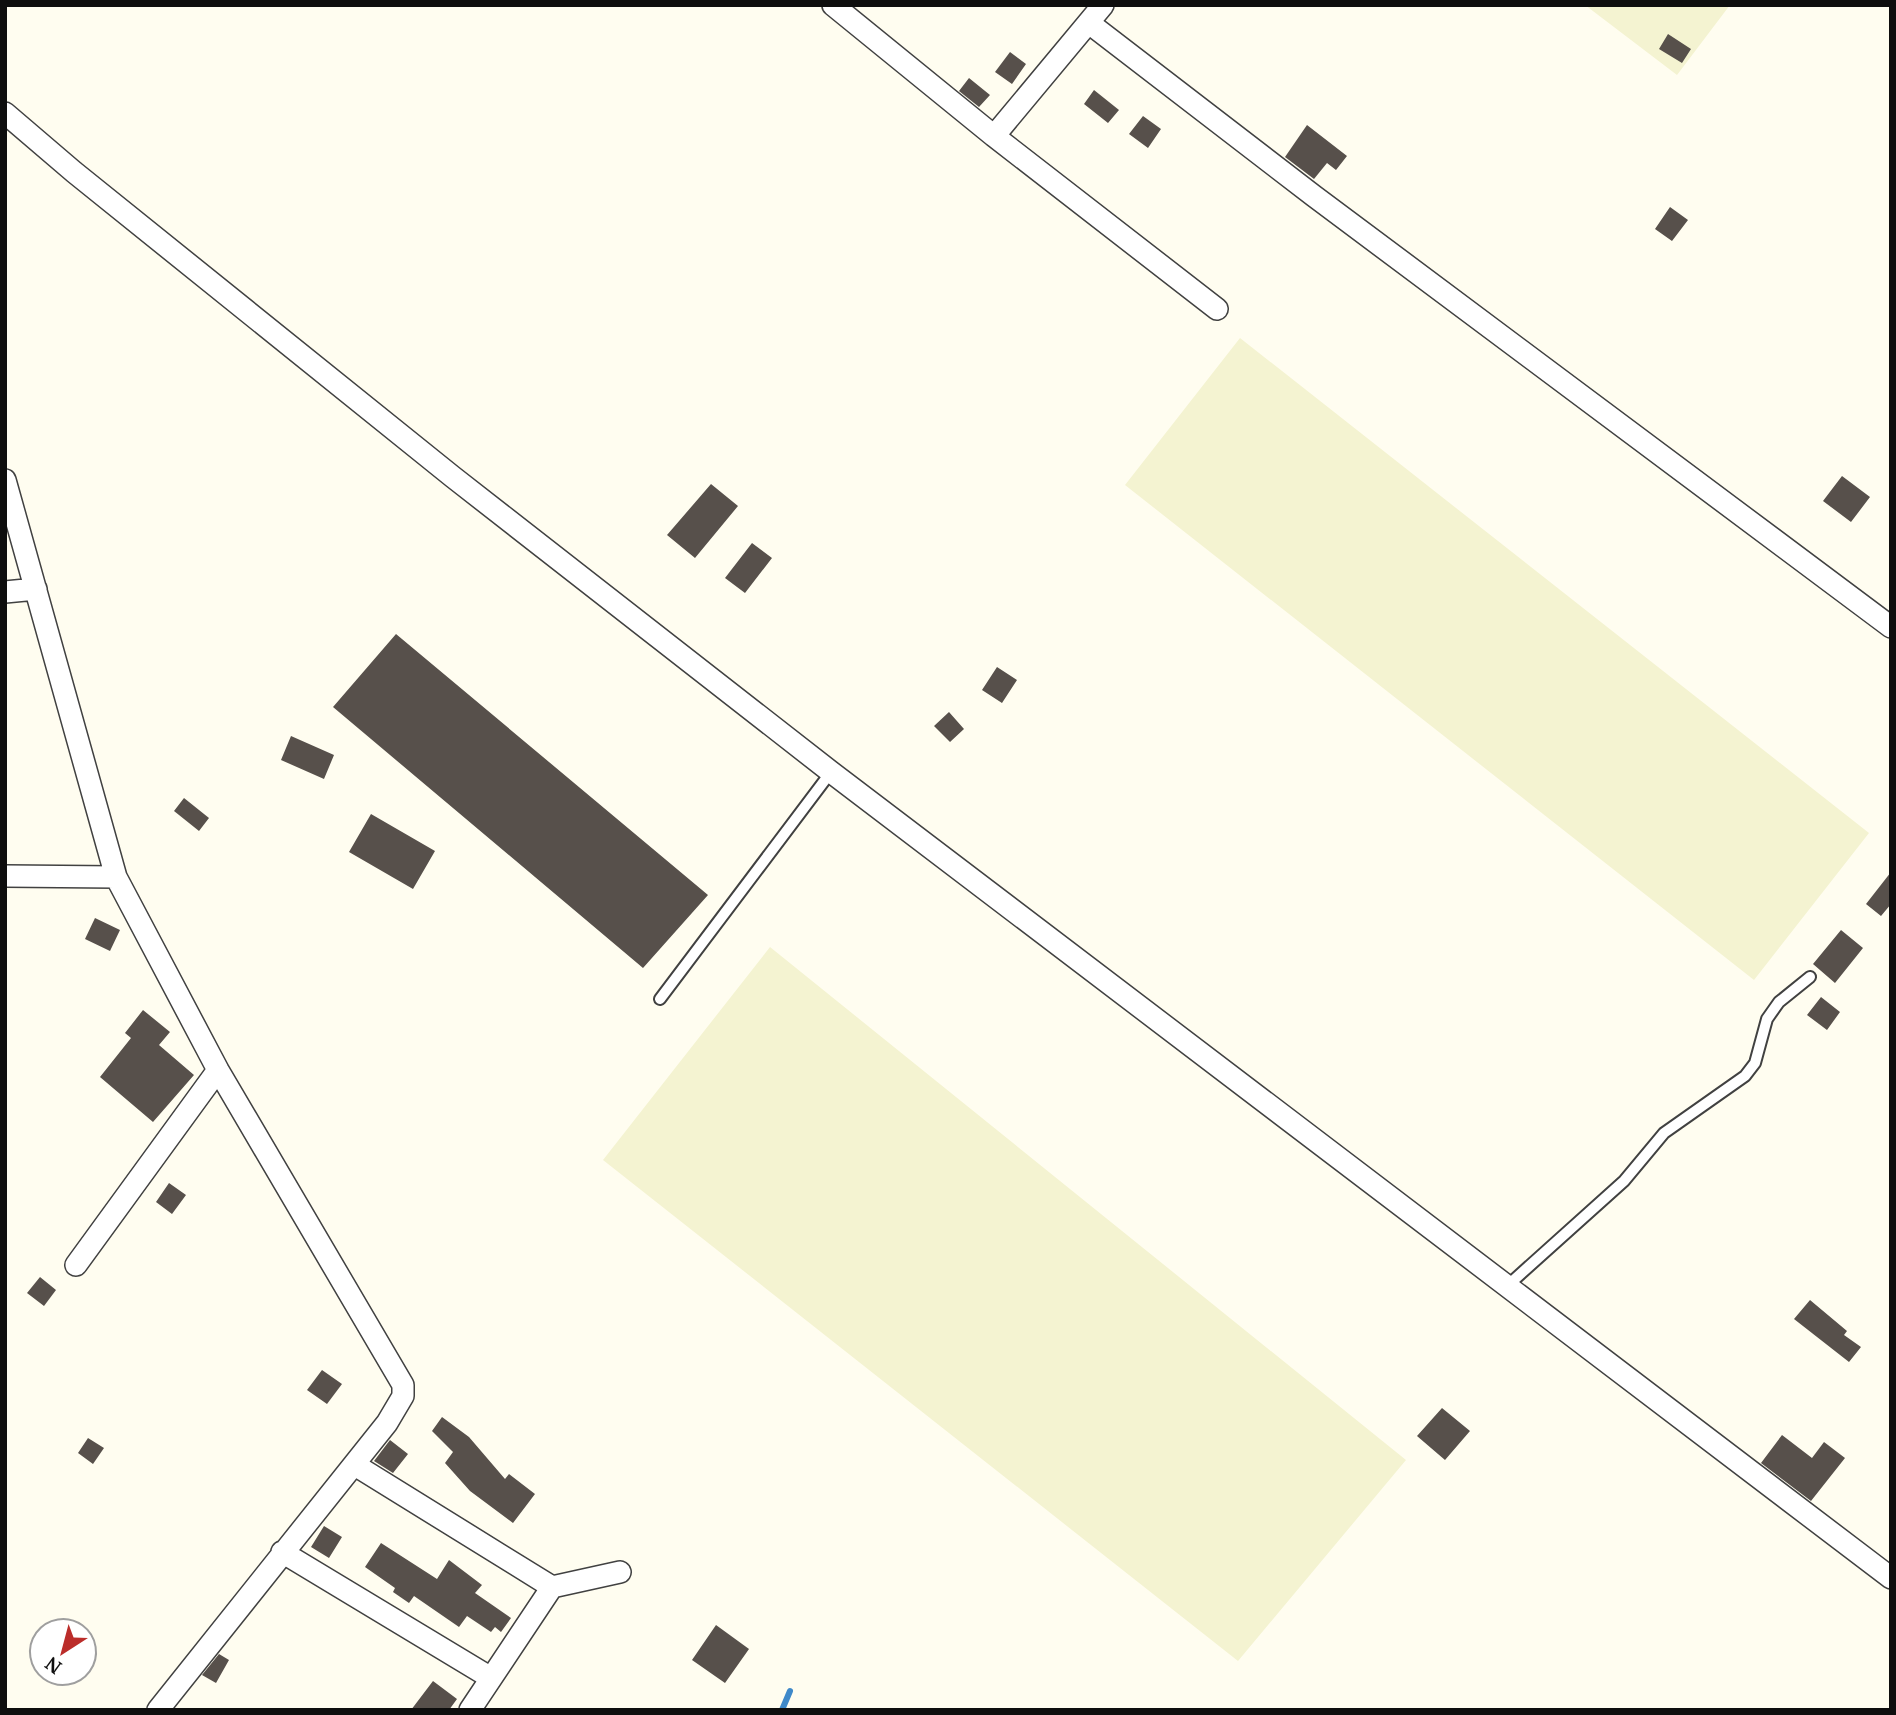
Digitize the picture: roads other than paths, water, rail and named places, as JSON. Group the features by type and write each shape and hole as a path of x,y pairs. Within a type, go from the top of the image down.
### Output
{"street":[{"path":"833,5 994,136 1217,309"},
{"path":"994,136 1103,5"},
{"path":"1089,23 1891,627"},
{"path":"5,113 74,173 453,477 831,772 1891,1578"},
{"path":"5,480 116,877 218,1070 403,1385 403,1396 397,1408 355,1465 282,1552 158,1710"},
{"path":"5,592 36,589"},
{"path":"5,876 116,877"},
{"path":"76,1265 218,1070"},
{"path":"355,1465 552,1587"},
{"path":"282,1552 491,1678"},
{"path":"470,1710 552,1587 620,1572"}],"lane":[{"path":"660,999 831,772"},
{"path":"1506,1287 1624,1181 1664,1133 1745,1076 1755,1063 1767,1019 1780,1002 1810,977"}],"waterway":[{"path":"782,1710 790,1691"}]}
